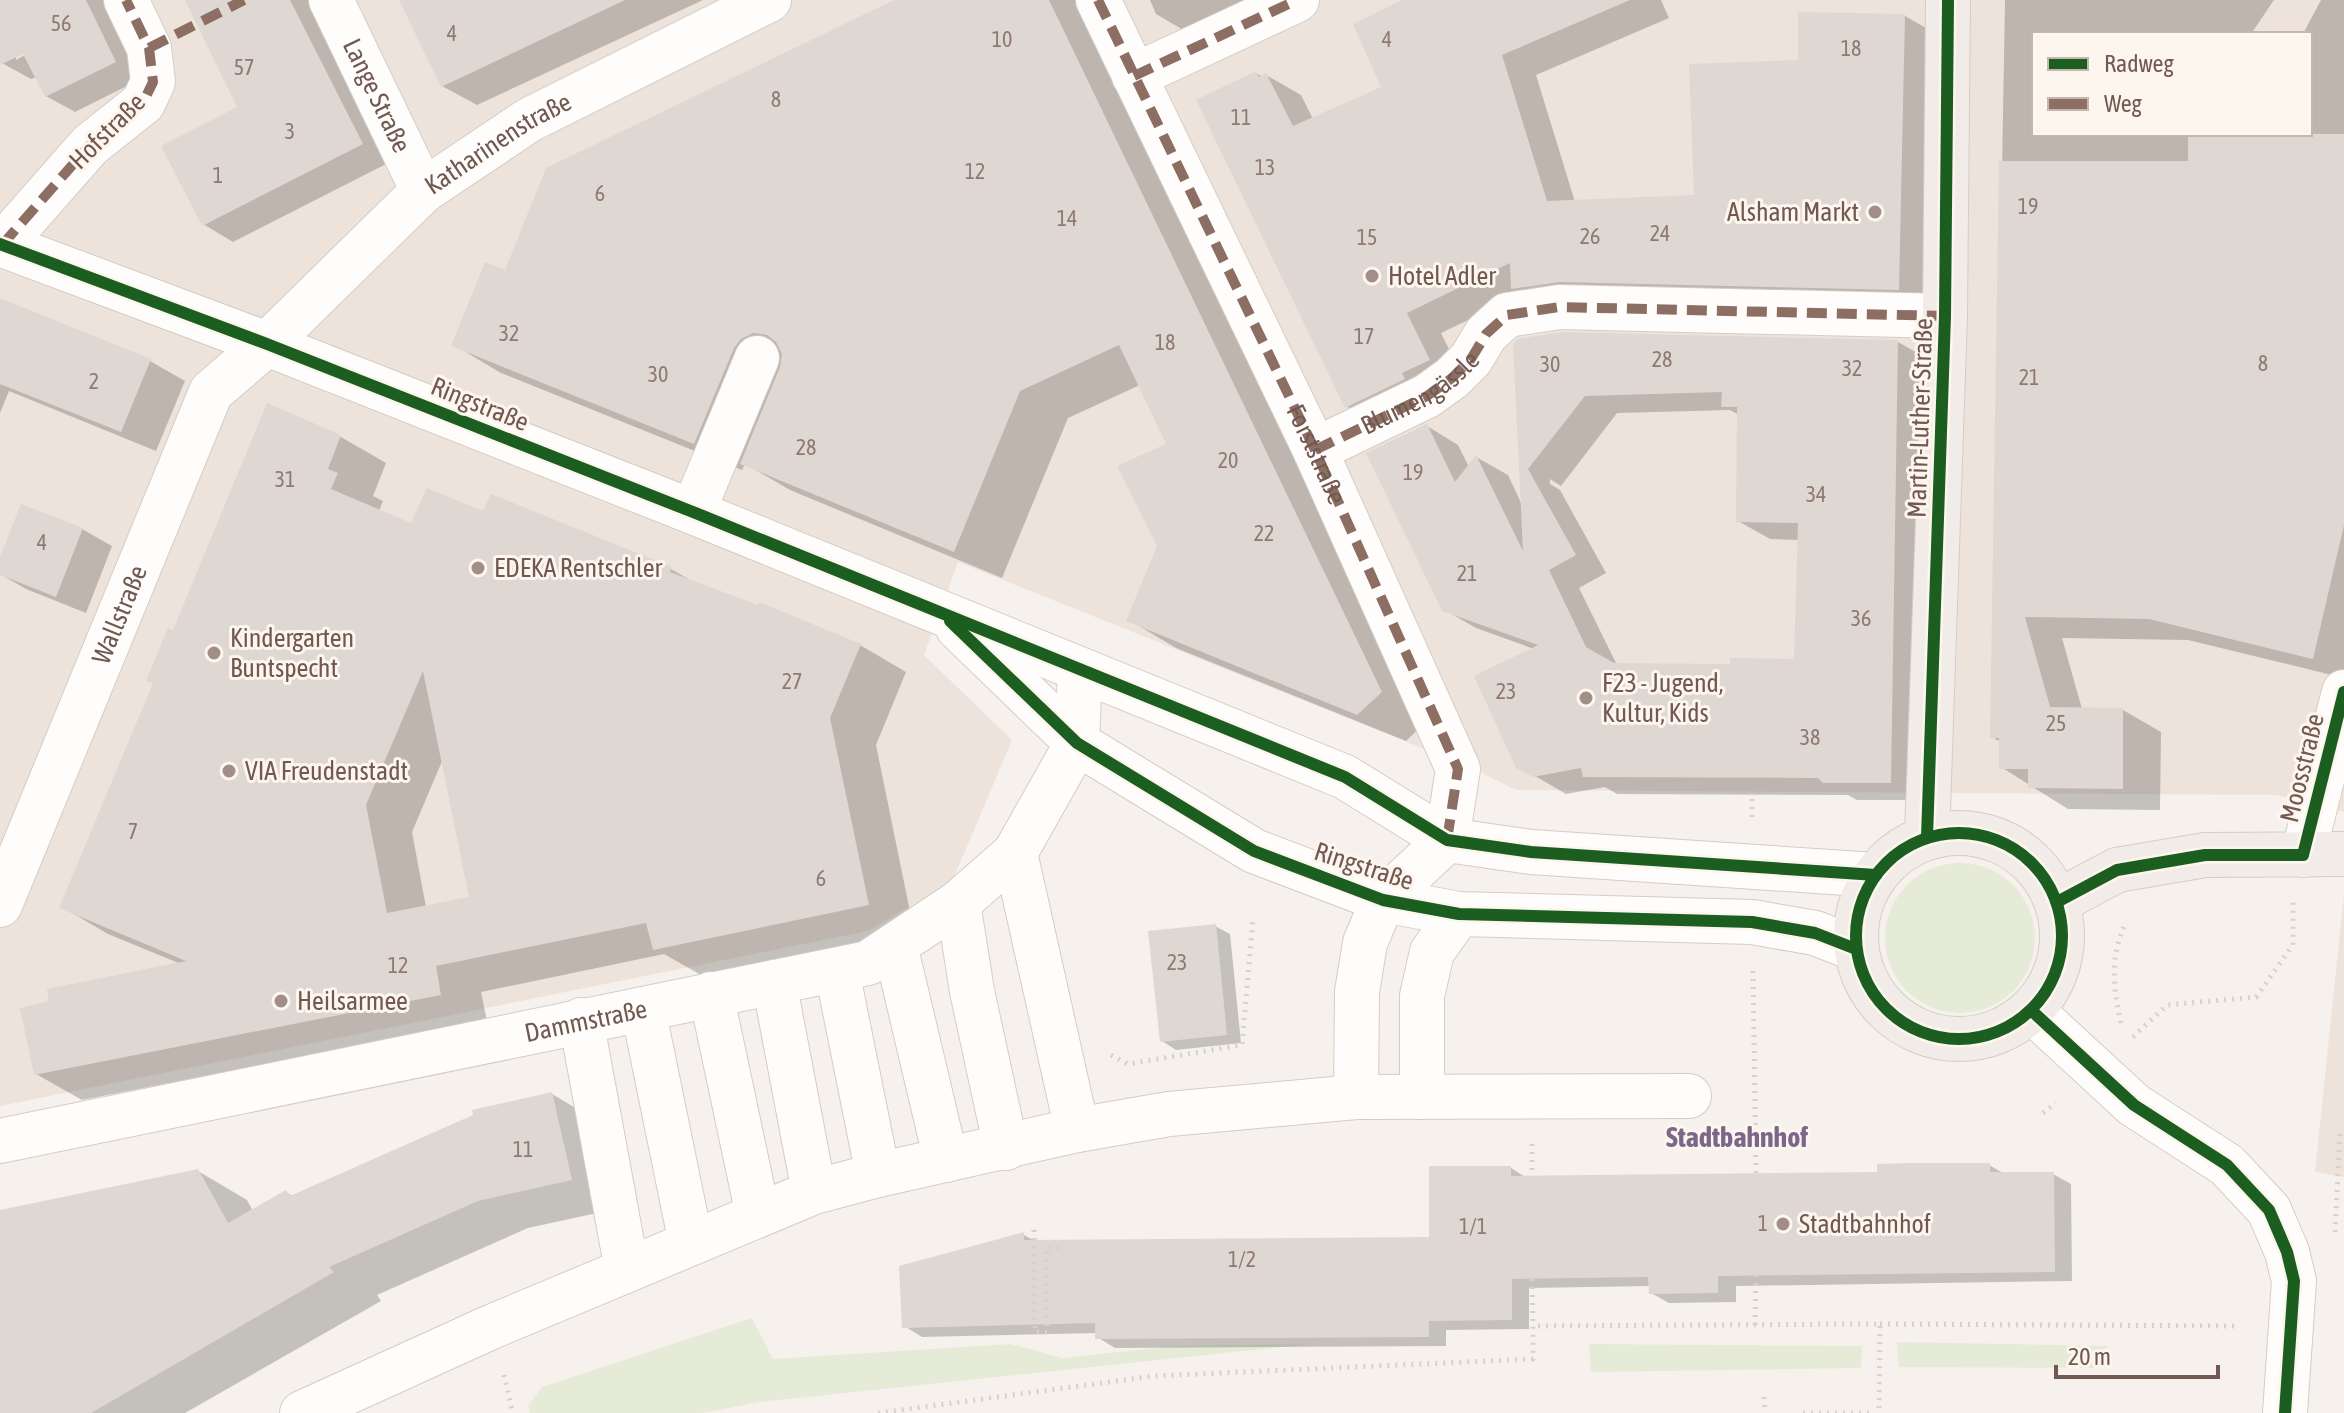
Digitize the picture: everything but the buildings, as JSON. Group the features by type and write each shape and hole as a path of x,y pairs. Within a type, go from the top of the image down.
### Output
{"main road":[{"name":"Martin-Luther-Straße","path":"1927,837 1945,316 1948,0"},
{"path":"1959,833 1990,837 2019,852 2042,874 2057,902 2062,931 2060,960 2049,987 2032,1011 2005,1029 1973,1039 1941,1038 1909,1027 1883,1007 1865,980 1856,949 1856,923 1863,897 1891,858 1927,837 1959,833"},
{"path":"2057,902 2117,870 2205,855 2324,854"}],"street":[{"name":"Hofstraße","path":"1,244 90,145 143,103 153,82 149,48 126,0"},
{"name":"Lange Straße","path":"331,0 423,191"},
{"name":"Katharinenstraße","path":"267,344 423,191 529,120 769,0"},
{"name":"Forststraße","path":"1098,0 1315,450 1458,769 1447,840"},
{"path":"1134,76 1297,0"},
{"name":"Ringstraße","path":"1,244 267,344 693,512 1345,777 1447,840 1531,852 1876,875"},
{"name":"Martin-Luther-Straße","path":"1507,315 1559,307 1945,316"},
{"name":"Blumengässle","path":"1315,450 1427,396 1471,359 1486,334 1507,315"},
{"name":"Wallstraße","path":"0,905 211,392 267,344"},
{"path":"693,512 757,358"},
{"name":"Ringstraße","path":"941,612 1077,743 1254,851 1383,900 1459,914 1752,922 1815,933 1856,949"},
{"path":"1077,743 1080,670"},
{"name":"Moosstraße","path":"2324,854 2344,692"},
{"name":"Dammstraße","path":"0,1141 868,963 958,903 1015,853 1077,743"},
{"path":"1356,1097 1357,992 1365,943 1383,900 1447,840"},
{"path":"1015,853 1077,1130"},
{"path":"958,903 972,991 1006,1148"},
{"path":"1422,1097 1422,996 1432,952 1459,914"},
{"path":"895,945 946,1160"},
{"path":"837,971 878,1175"},
{"path":"774,982 814,1192"},
{"path":"711,994 758,1215"},
{"path":"643,1009 691,1243"},
{"path":"2032,1011 2134,1105 2227,1165 2269,1210 2287,1252 2294,1281 2285,1413"},
{"path":"581,1020 627,1270"},
{"path":"302,1413 758,1215 814,1192 878,1175 1077,1130 1169,1114 1356,1097 1689,1096"}],"path":[{"path":"2128,917 2116,943 2112,980 2126,1043 2167,1005 2256,997 2293,945 2293,890 2324,854"},
{"path":"1108,1054 1128,1064 1242,1045 1253,919"},
{"path":"1753,973 1756,1173"},
{"path":"2043,1113 2097,1072"},
{"path":"2335,1233 2340,1134 2344,1134"},
{"path":"1034,1230 1035,1332 1047,1332 1047,1248 1065,1248"},
{"path":"1755,1325 1756,1276"},
{"path":"878,1413 1154,1376 1533,1359 1532,1279"},
{"path":"1879,1413 1880,1324"},
{"path":"1533,1326 2241,1326"},
{"path":"1764,1397 1765,1413"},
{"path":"1803,1413 1873,1413"}],"shaded area":[{"path":"0,0 2344,0 2344,812 2276,795 1516,790 1472,768 958,562 924,655 1012,740 952,882 868,931 0,1106"},
{"path":"2344,894 2344,1177 2315,1172"}],"green space":[{"path":"1960,863 1989,869 2013,885 2029,909 2035,938 2029,967 2013,991 1989,1007 1960,1013 1931,1007 1907,991 1891,967 1885,938 1891,909 1907,885 1931,869"},
{"path":"752,1318 773,1359 1011,1344 1062,1358 1175,1346 1311,1344 760,1402 702,1413 530,1413 528,1406 542,1387"},
{"path":"1897,1342 2108,1346 2105,1368 1899,1367"},
{"path":"1589,1344 1862,1346 1861,1368 1591,1372"}],"marked path":[{"path":"2,245 90,145 143,103 153,82 149,48 126,0"},
{"path":"149,48 244,0"},
{"path":"1098,0 1315,450 1458,769 1447,840"},
{"path":"1134,76 1297,0"},
{"path":"1315,450 1427,396 1471,359 1486,334 1507,315 1559,307 1945,316"}],"cycle path":[{"path":"1927,837 1945,316 1948,0"},
{"path":"0,244 267,344 693,512 1345,777 1447,840 1531,852 1876,875"},
{"path":"950,621 1077,743 1254,851 1383,900 1459,914 1752,922 1815,933 1856,949"},
{"path":"2057,902 2117,870 2205,855 2303,855 2344,692"},
{"path":"1959,833 1998,841 2032,863 2054,897 2062,936 2054,975 2032,1009 1998,1031 1959,1039 1920,1031 1886,1009 1864,975 1856,936 1864,897 1886,863 1920,841 1959,833"},
{"path":"2032,1011 2134,1105 2227,1165 2269,1210 2287,1252 2294,1281 2285,1413"}],"place":[{"name":"Alsham Markt","path":"1875,212"},
{"name":"Hotel Adler","path":"1372,276"},
{"name":"EDEKA Rentschler","path":"478,568"},
{"name":"Kindergarten Buntspecht","path":"214,653"},
{"name":"F23 - Jugend, Kultur, Kids","path":"1586,698"},
{"name":"VIA Freudenstadt","path":"229,771"},
{"name":"Heilsarmee","path":"281,1001"},
{"name":"Stadtbahnhof","path":"1783,1224"}],"district":[{"name":"Stadtbahnhof","path":"1737,1137"}]}
